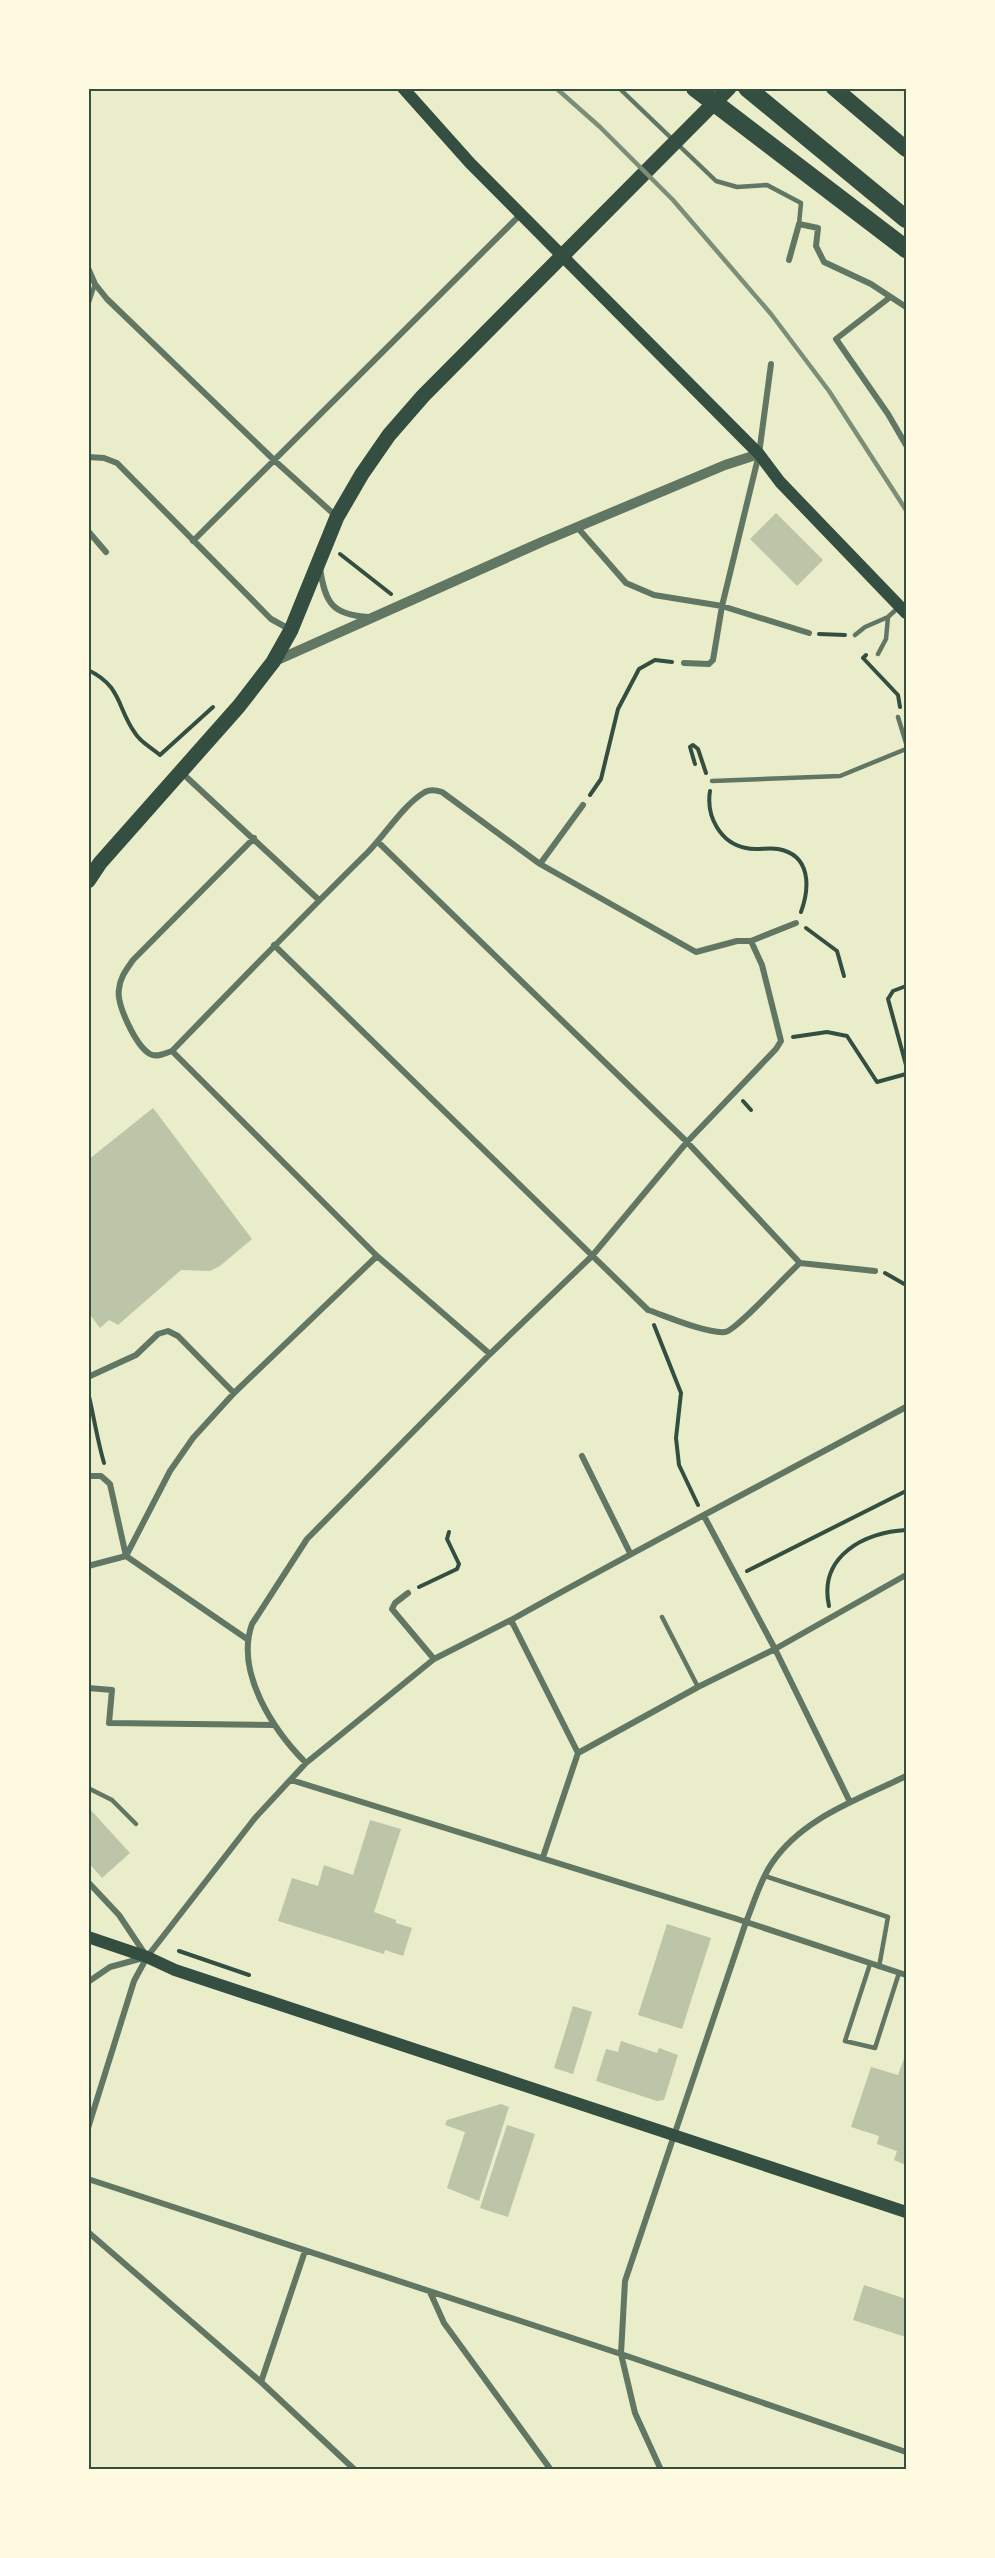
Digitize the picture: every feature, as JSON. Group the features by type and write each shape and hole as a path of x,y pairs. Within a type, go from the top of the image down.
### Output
{"highway":[{"path":"695,88 906,249"},
{"path":"747,88 906,219"},
{"path":"834,88 906,148"}],"main road":[{"path":"403,88 470,163 759,454 780,482 903,610"},
{"path":"88,880 100,863 239,706 273,662 291,630 337,517 362,474 389,435 423,396 729,88"},
{"path":"88,1937 147,1957 175,1970 673,2137 906,2212"}],"street":[{"path":"193,541 521,214"},
{"path":"789,260 799,224 818,228 816,246 824,262 871,284 889,298 906,307"},
{"path":"88,268 95,284 107,299 274,460 337,517"},
{"path":"889,298 836,339 888,414 906,445"},
{"path":"684,663 709,664 713,660 722,606 759,454 771,364"},
{"path":"273,662 577,527 725,465 759,454"},
{"path":"88,457 104,458 117,463 271,619 291,630"},
{"path":"577,527 626,583 654,596 722,606 810,633"},
{"path":"88,531 106,552"},
{"path":"319,560 324,592 330,603 349,616 370,617"},
{"path":"180,771 319,900"},
{"path":"254,838 141,952 122,977 118,989 122,1011 142,1047 151,1055 158,1056 172,1051 378,842 413,802 426,792 433,790 442,792 540,864 696,952 704,952 737,941 751,940 796,923"},
{"path":"540,864 583,805"},
{"path":"378,842 687,1142 800,1263 875,1271"},
{"path":"306,1763 273,1725 257,1691 246,1651 252,1624 307,1539 490,1354 591,1256 687,1142 776,1049 781,1041 762,965 751,940"},
{"path":"274,945 648,1310 716,1332 728,1332 739,1324 783,1276 800,1263"},
{"path":"172,1051 377,1256 490,1354"},
{"path":"88,1566 126,1556 170,1471 193,1438 234,1393 377,1256"},
{"path":"88,1377 136,1355 158,1334 168,1331 178,1336 234,1393"},
{"path":"88,2128 134,1981 147,1957 255,1818 306,1763 434,1659 511,1620 630,1553 704,1516 906,1407"},
{"path":"582,1456 630,1553"},
{"path":"88,1476 101,1476 111,1484 126,1556 247,1640"},
{"path":"704,1516 775,1649 850,1802"},
{"path":"543,1857 578,1753 698,1687 775,1649 906,1575"},
{"path":"408,1593 395,1603 392,1609 434,1659"},
{"path":"511,1620 578,1753"},
{"path":"88,1688 112,1690 109,1723 273,1725"},
{"path":"661,2469 635,2413 621,2354 625,2281 746,1922 772,1862 792,1840 814,1822 906,1776"},
{"path":"291,1780 543,1857 906,1975"},
{"path":"88,1882 119,1915 147,1957"},
{"path":"88,1982 110,1967 147,1957"},
{"path":"88,2179 621,2354 906,2452"},
{"path":"88,2232 261,2382 355,2469"},
{"path":"261,2382 305,2251"},
{"path":"430,2292 444,2323 550,2469"}],"lane":[{"path":"619,88 716,181 737,187 767,185 801,203 799,224"},
{"path":"88,305 95,284"},
{"path":"855,635 865,627 903,610"},
{"path":"878,654 886,639 888,616"},
{"path":"898,717 906,743"},
{"path":"712,781 840,776 906,749"},
{"path":"662,1617 698,1687"},
{"path":"88,1788 112,1800 136,1824"},
{"path":"765,1876 888,1917 879,1967"},
{"path":"870,1964 845,2041 875,2048 899,1973"}],"path":[{"path":"337,552 391,594"},
{"path":"810,633 855,635"},
{"path":"878,654 869,651 863,658 898,694 900,705 898,717"},
{"path":"583,805 601,779 618,709 639,669 655,660 684,663"},
{"path":"88,670 99,675 118,695 135,734 160,755 218,702"},
{"path":"694,764 690,747 693,745 698,749 709,782 712,781 709,801 714,823 732,844 748,849 778,849 794,854 801,861 807,886 796,923 819,936 837,951 844,976"},
{"path":"906,986 893,991 888,999 906,1065"},
{"path":"781,1041 803,1034 839,1033 847,1036 854,1044 877,1082 906,1074"},
{"path":"875,1271 890,1273 906,1285"},
{"path":"648,1310 681,1393 676,1438 679,1465 704,1516"},
{"path":"88,1392 97,1426 95,1433 111,1484"},
{"path":"735,1577 906,1491"},
{"path":"832,1615 828,1602 831,1575 841,1555 866,1538 881,1532 906,1530"},
{"path":"408,1593 426,1582 457,1569 459,1564 447,1539 449,1532"},
{"path":"175,1945 180,1956"}],"building":[{"path":"776,513 823,560 797,586 750,539"},
{"path":"153,1108 252,1239 220,1266 210,1271 181,1270 118,1325 109,1320 100,1328 88,1312 88,1160"},
{"path":"88,1807 130,1853 102,1878 88,1862"},
{"path":"370,1820 401,1829 374,1912 412,1928 403,1956 385,1950 384,1954 278,1921 292,1878 318,1886 324,1865 353,1875"},
{"path":"667,1924 711,1938 682,2029 638,2015"},
{"path":"573,2006 592,2012 573,2074 554,2068"},
{"path":"621,2041 657,2053 659,2048 678,2055 664,2100 657,2101 596,2081 606,2049 618,2052"},
{"path":"906,2053 906,2165 894,2160 897,2151 877,2144 879,2136 851,2127 871,2067 898,2075"},
{"path":"501,2104 509,2107 479,2201 447,2188 465,2132 445,2125 447,2120"},
{"path":"507,2125 535,2134 508,2217 480,2208"},
{"path":"864,2285 906,2299 906,2337 853,2320"}],"railway":[{"path":"556,88 600,127 673,200 771,314 829,391 906,510"}]}
